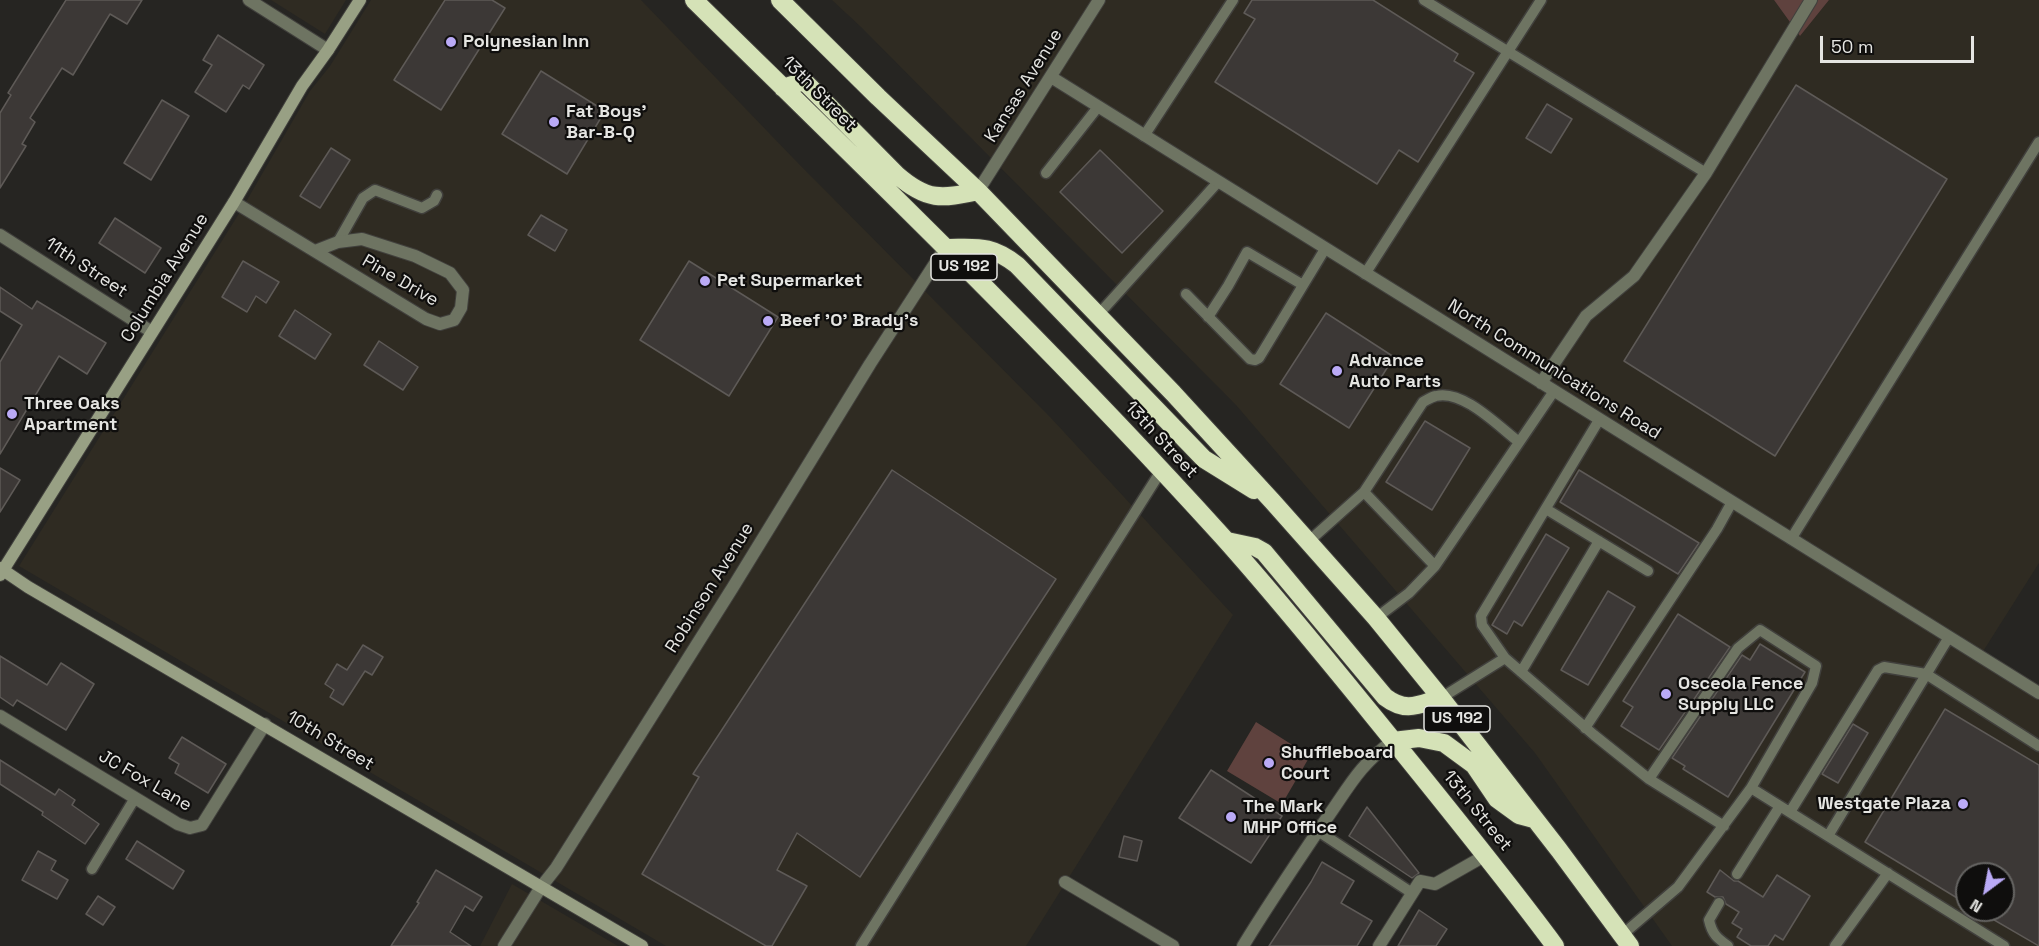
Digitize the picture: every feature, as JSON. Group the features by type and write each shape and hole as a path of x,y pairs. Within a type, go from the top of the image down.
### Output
{"highway":[{"name":"13th Street","path":"694,0 1089,394 1227,542 1339,671 1486,855 1555,946"},
{"name":"US 192","path":"780,0 878,97 978,190 1173,393 1273,502 1376,618 1441,698 1626,940"},
{"path":"783,88 804,81 911,187 929,195 947,198 978,190"},
{"path":"945,248 988,249 1003,254 1017,265 1204,459 1273,502"},
{"path":"1227,542 1255,547 1264,552 1385,697 1394,704 1410,708 1441,698"},
{"path":"1393,741 1419,738 1444,743 1474,765 1497,799 1519,815 1535,819"}],"street":[{"path":"249,0 328,50"},
{"name":"Columbia Avenue","path":"1,571 234,202 302,86 360,0"},
{"name":"Kansas Avenue","path":"978,190 1099,0"},
{"path":"1541,383 1586,316 1634,276 1706,173 1811,0"},
{"name":"North Communications Road","path":"1051,77 2039,693"},
{"name":"Pine Drive","path":"234,202 426,319 440,324 453,320 461,308 463,290 450,273 415,256 362,239 338,242 315,251"},
{"name":"11th Street","path":"0,235 152,332"},
{"name":"Robinson Avenue","path":"504,946 740,577 870,364 945,248"},
{"name":"10th Street","path":"1,571 265,723 642,946"},
{"name":"JC Fox Lane","path":"0,716 178,824 190,828 202,825 265,723"},
{"path":"1243,946 1268,904 1353,777 1375,754 1393,741"},
{"path":"1379,946 1420,881 1435,884 1486,855"},
{"path":"1065,882 1173,946"}],"lane":[{"path":"1144,136 1233,0"},
{"path":"1424,0 1706,173"},
{"path":"1365,274 1542,0"},
{"path":"1046,173 1098,107"},
{"path":"1791,539 2039,142"},
{"path":"1098,315 1218,182"},
{"path":"338,242 363,198 375,190 422,208 434,201 437,195"},
{"path":"1186,294 1250,359 1255,360 1259,358 1324,249"},
{"path":"1208,317 1247,252 1303,285"},
{"path":"1376,618 1409,593 1435,566 1554,391"},
{"path":"1308,542 1364,492 1423,402 1436,396 1454,396 1470,404 1519,442"},
{"path":"1599,420 1481,616 1482,625 1505,658 1585,728 1649,779 1724,826"},
{"path":"861,946 1161,471"},
{"path":"1364,492 1435,566"},
{"path":"1585,728 1717,529 1732,502"},
{"path":"1546,509 1648,572"},
{"path":"1521,672 1599,541"},
{"path":"1626,940 1678,887 1752,788 1812,683 1816,666 1760,630 1738,648 1649,779"},
{"path":"1828,836 1949,637"},
{"path":"1441,698 1505,658"},
{"path":"1737,874 1785,809 1878,670 1884,667 1926,674 2039,746"},
{"path":"1752,788 2004,946"},
{"path":"92,869 135,798"},
{"path":"1318,831 1412,893"},
{"path":"1835,946 1888,873"},
{"path":"1719,903 1709,920 1711,930 1715,937 1728,946"}],"shaded area":[{"path":"271,0 346,0 325,34"},
{"path":"371,0 641,0 794,159 1051,418 1233,615 1026,946 666,946 19,566 243,207 310,91 330,66"},
{"path":"832,0 1774,0 1800,36 1829,0 2039,0 2039,563 1982,653 2039,689 2039,946 1672,946 1535,753 1236,405"},
{"path":"1774,0 1829,0 1800,36"},
{"name":"Shuffleboard Court","path":"1256,722 1310,756 1282,804 1227,771"},
{"path":"512,884 618,946 480,946"}],"building":[{"path":"66,0 142,0 127,24 110,14 73,75 62,68 30,118 35,122 22,144 26,146 0,188 0,113 11,95 8,93"},
{"name":"Polynesian Inn","path":"445,0 492,0 505,8 441,110 394,80"},
{"path":"1252,0 1373,0 1458,54 1454,61 1474,73 1418,162 1399,150 1377,184 1215,82 1255,19 1244,13"},
{"path":"218,35 264,65 249,89 243,85 226,112 195,92 212,65 203,60"},
{"name":"Fat Boys' Bar-B-Q","path":"541,71 605,111 567,174 502,134"},
{"path":"1796,85 1947,179 1775,456 1624,361"},
{"path":"162,100 189,116 151,180 124,163"},
{"path":"1547,104 1572,119 1551,153 1526,138"},
{"path":"331,148 350,160 320,208 300,196"},
{"path":"1100,150 1163,211 1122,253 1060,192"},
{"path":"541,215 567,230 555,251 528,235"},
{"path":"115,218 161,248 145,273 99,243"},
{"path":"243,261 279,282 266,303 256,296 247,312 222,297"},
{"path":"689,261 778,317 729,396 640,340"},
{"name":"Three Oaks Apartment","path":"0,287 32,309 37,301 106,343 87,374 59,356 0,454 0,362 22,325 0,311"},
{"path":"295,310 331,334 315,359 279,336"},
{"name":"Advance Auto Parts","path":"1326,313 1394,357 1349,428 1280,384"},
{"path":"379,341 418,367 403,390 364,365"},
{"path":"1425,421 1470,448 1432,510 1386,482"},
{"name":"Three Oaks Apartment","path":"0,468 20,480 0,512"},
{"path":"892,470 1056,579 860,877 797,833 777,870 807,886 772,946 766,946 642,874 699,777 693,774"},
{"path":"1579,470 1699,543 1678,574 1560,502"},
{"path":"1546,534 1569,548 1522,626 1514,621 1507,634 1492,625"},
{"path":"1608,591 1635,607 1588,685 1561,670"},
{"path":"1678,614 1730,647 1659,750 1621,726 1633,707 1623,701"},
{"path":"1760,644 1805,672 1728,797 1683,769 1685,766 1672,758 1742,655 1750,660"},
{"path":"363,645 383,657 372,675 365,671 343,705 330,697 334,690 325,684 337,664 347,670"},
{"path":"0,656 47,685 61,663 94,684 66,730 17,700 13,706 0,697"},
{"name":"Westgate Plaza","path":"1945,709 2039,765 2039,946 1998,922 2015,922 2015,862 1955,862 1955,897 1865,842"},
{"path":"1853,724 1868,733 1838,783 1822,774"},
{"path":"182,737 226,764 208,793 175,773 179,764 169,758"},
{"path":"0,760 55,795 59,789 75,800 72,805 99,824 85,844 42,815 43,812 0,784"},
{"name":"The Mark MHP Office","path":"1211,770 1282,816 1251,863 1179,818"},
{"path":"1367,807 1419,873 1412,878 1349,836"},
{"path":"1124,836 1142,841 1137,861 1119,857"},
{"path":"137,841 184,871 173,889 126,859"},
{"path":"38,851 56,861 51,870 68,880 57,899 22,880"},
{"path":"1322,862 1354,881 1341,903 1372,921 1357,946 1269,946 1311,882"},
{"path":"436,870 482,897 473,911 465,906 450,932 471,946 391,946 419,903 417,902"},
{"path":"1720,870 1734,881 1738,881 1763,897 1777,875 1810,896 1783,940 1775,935 1768,946 1751,946 1737,937 1742,929 1732,923 1739,912 1726,904 1723,897 1715,897 1707,892"},
{"path":"98,896 115,907 103,925 86,914"},
{"path":"1419,910 1447,929 1436,946 1398,946"}],"place":[{"name":"Polynesian Inn","path":"451,42"},
{"name":"Fat Boys' Bar-B-Q","path":"554,122"},
{"name":"Pet Supermarket","path":"705,281"},
{"name":"Beef 'O' Brady's","path":"768,321"},
{"name":"Advance Auto Parts","path":"1337,371"},
{"name":"Three Oaks Apartment","path":"12,414"},
{"name":"Osceola Fence Supply LLC","path":"1666,694"},
{"name":"Shuffleboard Court","path":"1269,763"},
{"name":"Westgate Plaza","path":"1963,804"},
{"name":"The Mark MHP Office","path":"1231,817"}]}
